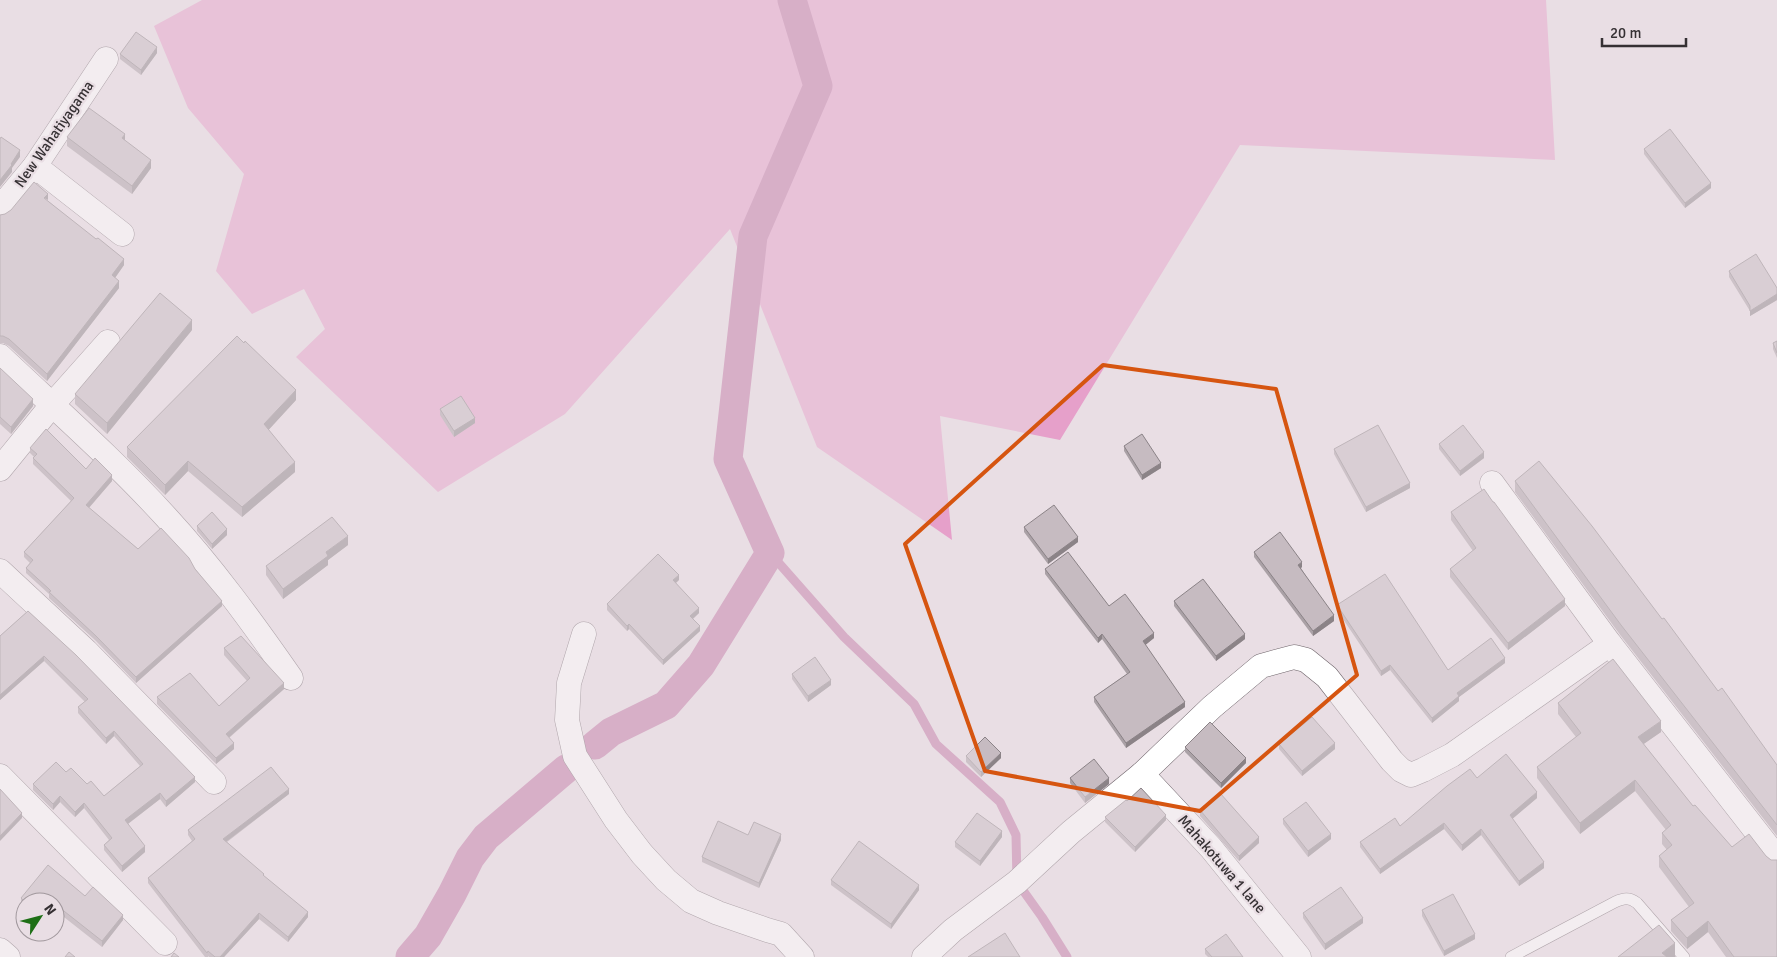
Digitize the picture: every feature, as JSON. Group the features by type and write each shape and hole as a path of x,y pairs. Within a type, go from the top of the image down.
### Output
{"street":[{"name":"New Wahatiyagama","path":"0,208 35,166 106,59"},
{"path":"35,166 122,234"},
{"path":"0,468 52,405 108,342"},
{"path":"0,356 113,462 166,517 232,595 291,678"},
{"path":"1492,483 1610,644 1777,858"},
{"path":"0,571 86,651 214,782"},
{"path":"584,634 569,683 568,720 575,756 616,820 642,854 666,880 691,901 718,913 781,934 802,957"},
{"path":"924,957 961,924 1016,882 1071,832 1142,774 1212,707 1261,666 1294,657 1306,660 1327,677 1392,761 1401,770 1411,774 1452,755 1610,644"},
{"name":"Mahakotuwa 1 lane","path":"1142,774 1211,848 1300,957"},
{"path":"0,776 165,943"},
{"path":"0,950 8,957"}],"lane":[{"path":"1511,957 1625,898 1632,899 1637,903 1684,957"}],"highlighted area":[{"path":"1103,365 1276,389 1357,675 1200,811 985,771 905,544"}],"shaded area":[{"path":"202,0 1546,0 1555,160 1240,145 1060,440 940,416 952,540 817,447 730,229 565,414 438,492 296,357 325,329 304,289 252,314 216,271 244,174 188,108 154,26"}],"building":[{"path":"136,32 157,47 141,70 120,54"},
{"path":"89,108 125,134 122,138 151,160 132,186 67,137"},
{"path":"1670,129 1711,183 1685,203 1644,149"},
{"path":"1,137 20,150 12,165 0,180 0,139"},
{"path":"34,182 48,194 44,198 124,259 112,275 119,281 47,374 9,339 0,336 0,215 11,210"},
{"path":"1756,254 1777,288 1777,294 1750,311 1750,306 1729,271"},
{"path":"160,293 192,320 107,423 75,394"},
{"path":"237,336 244,343 245,341 296,390 264,424 295,462 242,507 188,461 165,485 127,447"},
{"path":"1777,341 1777,353 1773,343"},
{"path":"0,368 33,399 11,427 0,417"},
{"path":"461,396 475,418 454,431 440,409"},
{"path":"1378,425 1410,483 1366,507 1334,449"},
{"path":"1463,425 1484,452 1460,471 1439,444"},
{"path":"46,429 86,469 95,458 112,475 86,505 138,549 161,528 189,558 195,569 222,601 136,677 26,568 33,560 24,552 74,498 33,458 37,454 30,448"},
{"path":"1142,434 1161,463 1142,475 1124,446"},
{"path":"1539,461 1592,526 1662,619 1664,618 1718,691 1722,688 1777,765 1777,825 1621,625 1515,481"},
{"path":"1484,489 1565,599 1508,643 1450,569 1476,548 1451,512"},
{"path":"1054,505 1078,537 1048,559 1024,527"},
{"path":"212,512 227,529 212,544 197,526"},
{"path":"332,517 348,536 326,552 328,556 283,589 266,566"},
{"path":"1280,532 1302,562 1298,565 1334,615 1313,631 1254,552"},
{"path":"1068,552 1109,606 1125,594 1154,633 1143,641 1185,702 1126,743 1094,697 1130,672 1102,634 1098,638 1045,569"},
{"path":"658,554 679,575 673,580 699,608 690,616 700,626 663,660 607,604"},
{"path":"1385,574 1448,670 1491,638 1505,658 1457,693 1459,696 1432,718 1390,665 1381,671 1337,605"},
{"path":"1203,579 1245,634 1216,656 1174,601"},
{"path":"28,611 76,655 195,777 166,801 160,793 125,820 145,846 122,866 104,845 112,838 84,803 75,812 60,796 53,804 33,784 56,762 66,772 71,768 87,784 91,781 104,796 143,764 114,731 106,738 78,707 88,699 44,656 0,695 0,636"},
{"path":"241,636 284,683 226,734 234,743 216,758 157,697 190,673 219,706 250,678 224,648"},
{"path":"815,657 831,680 808,696 792,674"},
{"path":"1613,659 1661,721 1638,737 1693,806 1695,805 1732,847 1749,834 1766,856 1771,860 1777,860 1777,957 1734,957 1708,921 1687,938 1671,920 1694,903 1659,856 1672,845 1662,833 1671,825 1635,780 1580,823 1537,767 1581,733 1558,703"},
{"path":"1312,717 1335,743 1302,771 1279,744"},
{"path":"1210,722 1246,758 1221,783 1185,747"},
{"path":"985,737 1001,753 981,772 966,756"},
{"path":"1506,754 1537,792 1510,815 1544,862 1519,881 1481,829 1462,845 1444,823 1380,869 1360,842 1395,818 1400,826 1470,769 1477,778"},
{"path":"1094,759 1109,778 1085,797 1070,778"},
{"path":"271,767 289,789 223,839 308,912 288,937 259,913 220,957 215,957 208,951 207,953 148,878 195,839 188,830"},
{"path":"1141,788 1166,815 1135,847 1105,817"},
{"path":"0,789 22,813 0,836"},
{"path":"1220,793 1259,837 1239,856 1200,810"},
{"path":"1306,802 1331,834 1308,851 1283,819"},
{"path":"977,813 1002,831 980,861 955,842"},
{"path":"718,821 748,835 754,822 781,834 759,883 702,857"},
{"path":"859,841 919,885 891,924 831,880"},
{"path":"48,865 85,896 93,887 123,915 102,941 65,912 65,892 26,892"},
{"path":"1341,887 1363,918 1325,944 1303,913"},
{"path":"1453,894 1475,934 1444,951 1422,910"},
{"path":"1659,925 1675,943 1662,953 1667,957 1618,957"},
{"path":"1005,933 1020,957 968,957"},
{"path":"1226,934 1243,957 1212,957 1205,949"},
{"path":"69,952 75,957 65,957"},
{"path":"174,953 179,957 171,957"}],"waterway":[{"path":"595,745 611,732 666,705 701,665 770,553 728,459 753,236 818,86 792,0"},
{"path":"770,553 844,637 914,704 936,744 1000,802 1016,835 1017,882 1067,957"},
{"path":"410,957 428,936 470,858 486,837 566,769"}]}
